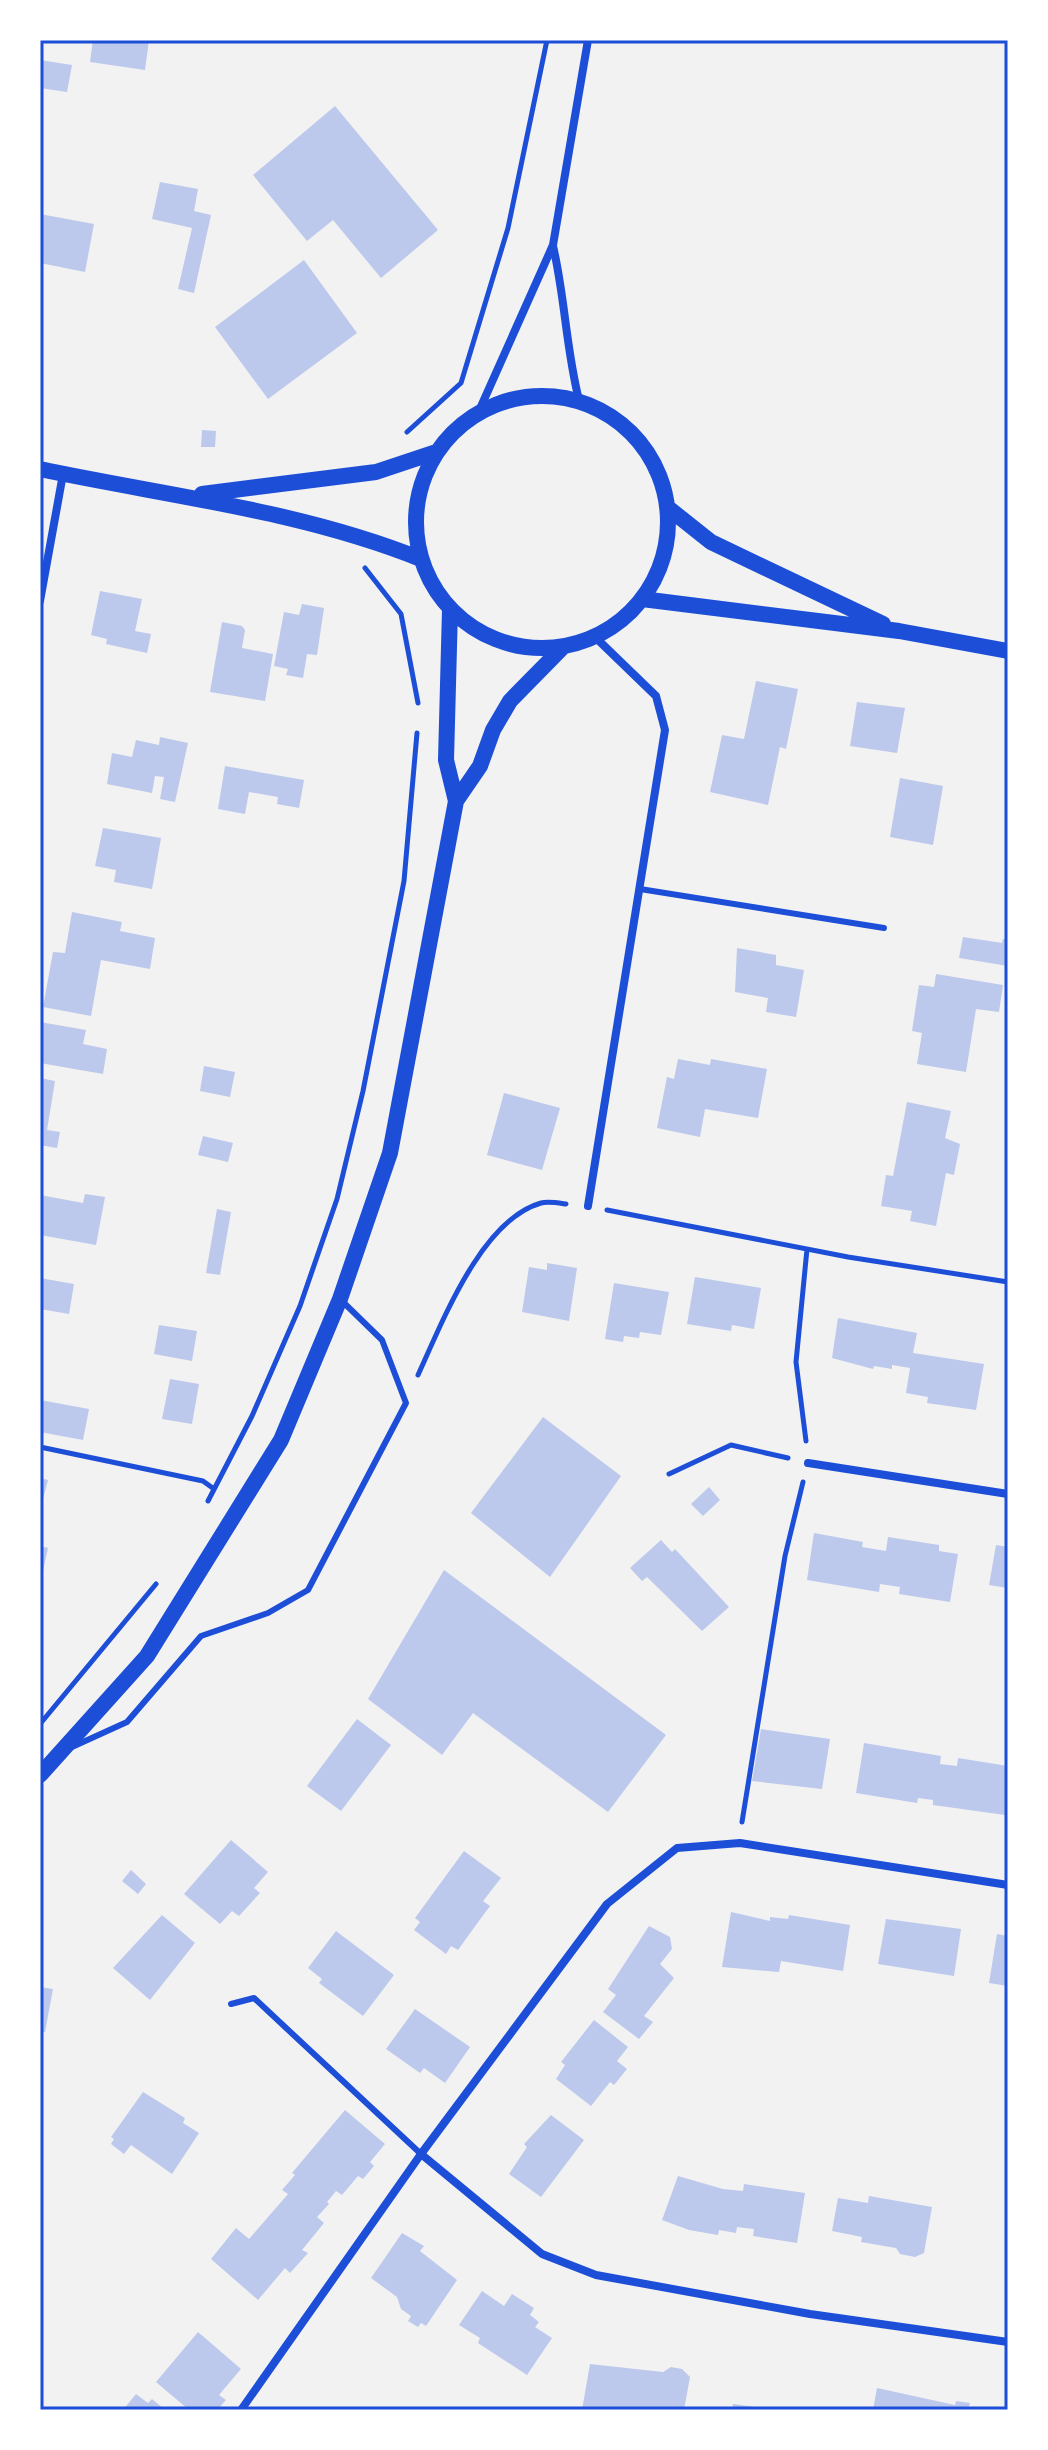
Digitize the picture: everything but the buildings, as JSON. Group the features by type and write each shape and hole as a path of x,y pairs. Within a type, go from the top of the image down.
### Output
{"main road":[{"path":"507,399 579,400 608,414 638,440 659,473 667,507 663,558 642,599 620,622 595,637 563,647 530,648 484,634 450,609 429,580 421,559 415,519 421,483 436,452 454,430 479,411 507,399"},
{"path":"189,496 376,472 436,452"},
{"path":"40,469 189,496 371,539 421,559"},
{"path":"667,507 711,542 899,631"},
{"path":"642,599 899,631 1008,651"},
{"path":"450,609 446,760 456,801"},
{"path":"40,1775 147,1656 281,1440 340,1299 390,1153 456,801 480,766 493,730 510,701 563,647"}],"street":[{"path":"479,411 553,245 588,40"},
{"path":"553,245 563,287 566,340 579,400"},
{"path":"40,601 63,474"},
{"path":"588,1206 665,730 656,696 595,637"},
{"path":"808,1463 1008,1494"},
{"path":"241,2410 421,2154 607,1904 677,1848 740,1843 1008,1885"},
{"path":"421,2154 542,2254 596,2275 810,2314 1008,2342"}],"lane":[{"path":"640,889 884,928"},
{"path":"65,1750 127,1722 201,1636 268,1613 308,1590 406,1403 382,1340 340,1299"},
{"path":"231,2004 254,1998 421,2154"}],"path":[{"path":"376,472 376,461 461,383 508,228 547,40"},
{"path":"371,539 365,569 401,614 419,707"},
{"path":"201,1513 252,1416 300,1306 337,1199 363,1091 404,881 417,723"},
{"path":"406,1403 462,1277 512,1220 543,1202 588,1206 807,1249 1008,1282"},
{"path":"740,1843 785,1556 808,1463 796,1362 807,1249"},
{"path":"669,1474 731,1445 808,1463"},
{"path":"40,1447 203,1481 214,1489"},
{"path":"40,1724 124,1628 161,1578"}]}
